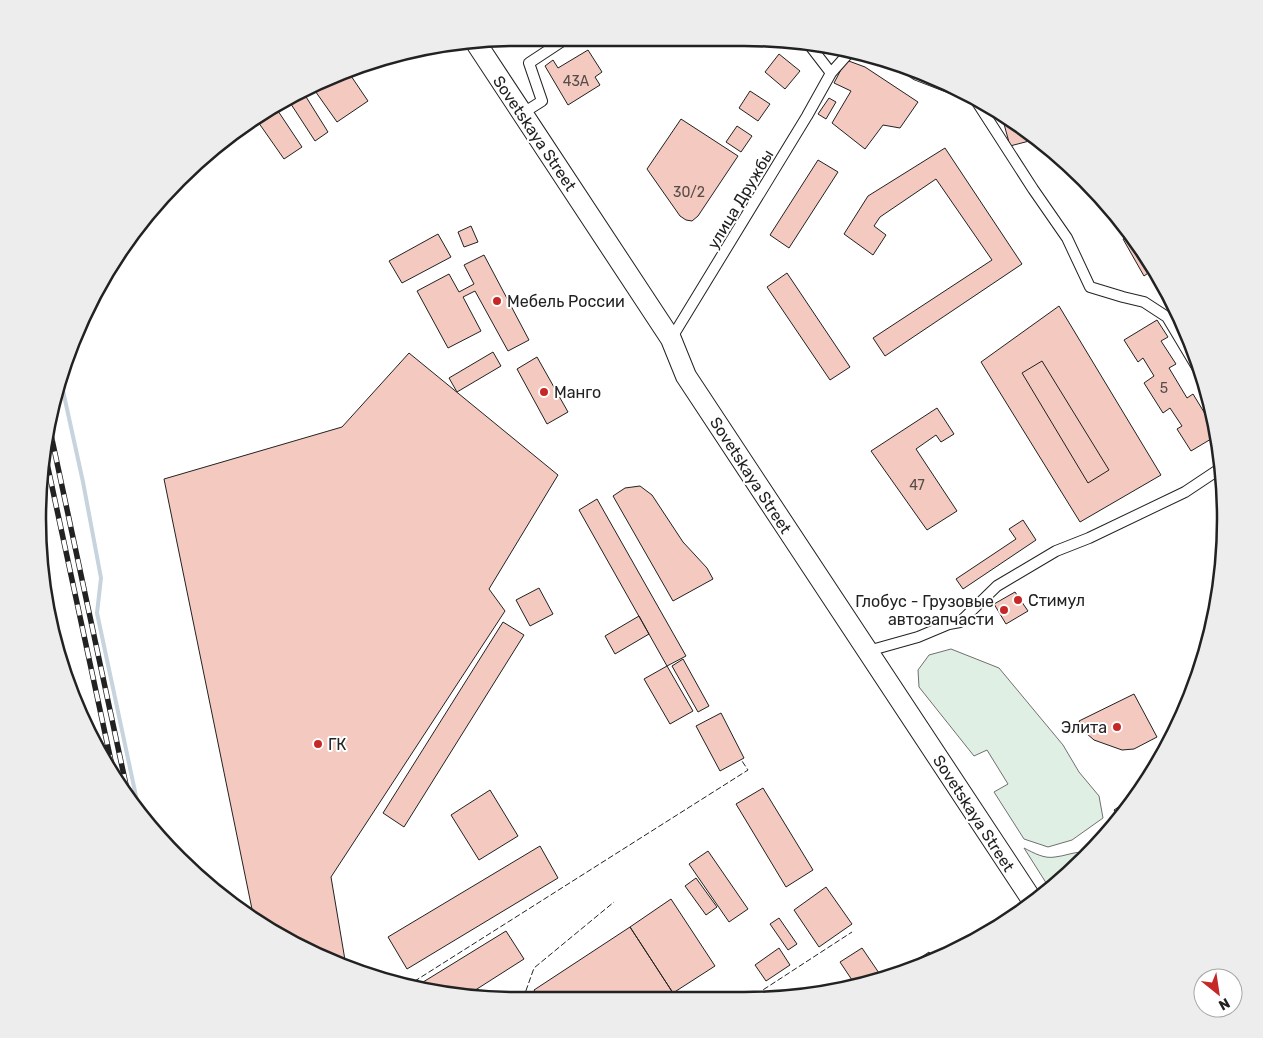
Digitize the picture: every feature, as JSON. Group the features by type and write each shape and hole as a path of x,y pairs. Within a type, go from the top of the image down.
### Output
{"highway":[{"name":"Sovetskaya Street","path":"479,48 672,339 686,376 1029,896"}],"street":[{"path":"523,113 542,101 528,63 555,46"},
{"path":"814,51 831,73"},
{"name":"улица Дружбы","path":"672,339 831,73 845,57"},
{"path":"983,112 1067,238 1090,287 1144,302 1166,317 1184,347"},
{"path":"868,651 918,637 949,624 960,622 997,586 1056,551 1089,538 1185,492 1214,472"}],"green space":[{"path":"951,649 999,668 1063,745 1079,772 1099,796 1103,818 1072,840 1048,847 1024,839 994,792 1008,784 987,750 974,756 919,687 918,670 929,655"},
{"path":"1024,848 1047,857 1078,853 1056,874 1046,882"}],"building":[{"path":"588,50 602,72 595,77 600,85 568,105 545,66 553,60 558,68"},
{"path":"779,54 800,71 785,89 765,72"},
{"path":"846,60 865,67 918,102 900,128 883,125 865,149 832,123 851,91 834,83"},
{"path":"352,77 368,101 337,122 316,92"},
{"path":"750,91 770,104 758,121 739,108"},
{"path":"306,97 328,132 315,141 292,105"},
{"path":"829,98 836,102 826,119 818,114"},
{"path":"279,112 302,147 284,159 259,124"},
{"path":"681,119 738,156 698,216 692,221 680,216 647,169"},
{"path":"1004,124 1028,141 1010,146"},
{"path":"737,126 752,136 741,152 726,142"},
{"path":"945,148 1022,264 885,356 873,338 992,260 936,179 880,217 874,226 886,235 873,255 844,234 868,196"},
{"path":"818,160 838,172 789,248 770,235"},
{"path":"471,226 478,242 464,247 458,232"},
{"path":"438,234 451,257 402,283 389,261"},
{"path":"1123,239 1137,256 1147,274 1144,276"},
{"path":"484,255 529,340 508,351 475,291 463,297 481,331 448,348 417,291 449,274 459,292 474,284 464,265"},
{"path":"787,273 850,367 830,380 767,287"},
{"path":"1059,306 1161,475 1080,522 981,362"},
{"path":"1157,320 1168,337 1161,341 1176,364 1169,368 1187,398 1193,394 1205,413 1210,440 1191,451 1177,429 1182,426 1170,408 1163,413 1144,383 1154,376 1143,358 1138,362 1124,340"},
{"path":"493,352 501,366 457,392 449,378"},
{"name":"ГК","path":"409,353 558,475 489,589 505,611 331,877 345,959 310,943 252,909 164,479 342,427"},
{"path":"537,357 568,412 547,424 517,369"},
{"path":"1042,361 1109,470 1088,483 1022,373"},
{"path":"937,408 954,434 941,442 936,435 916,449 957,511 927,530 871,451"},
{"path":"640,486 652,495 683,542 707,568 713,579 673,601 613,496 625,488"},
{"path":"597,499 686,656 667,666 579,510"},
{"path":"1023,520 1036,540 963,589 956,579 1016,539 1009,529"},
{"path":"539,588 553,614 530,626 516,600"},
{"path":"1015,592 1028,611 1006,624 994,604"},
{"path":"639,616 649,634 615,654 605,636"},
{"path":"503,622 524,635 404,827 383,813"},
{"path":"683,659 709,706 698,712 672,666"},
{"path":"667,666 693,711 670,724 644,679"},
{"name":"Элита","path":"1134,694 1157,737 1134,749 1122,750 1094,740 1086,733 1079,721"},
{"path":"721,713 744,758 720,771 696,726"},
{"path":"763,788 813,870 786,887 736,804"},
{"path":"490,790 518,836 479,860 451,815"},
{"path":"540,846 558,878 407,969 388,937"},
{"path":"708,851 748,909 729,922 689,864"},
{"path":"696,878 717,907 706,915 685,886"},
{"path":"826,887 852,924 819,947 794,910"},
{"path":"671,899 715,966 672,992 630,927"},
{"path":"779,918 797,944 788,950 770,924"},
{"path":"630,927 672,992 535,992 534,990"},
{"path":"506,931 524,959 476,990 423,982"},
{"path":"779,948 790,965 766,981 755,965"},
{"path":"862,948 878,972 852,979 840,962"}],"waterway":[{"path":"63,392 101,578 97,613 136,796"}],"railway":[{"path":"53,442 125,780"},
{"path":"49,471 110,754"}],"fence":[{"path":"416,980 748,770 742,761"},
{"path":"525,992 534,968 614,902"},
{"path":"761,991 852,932"}],"place":[{"name":"Мебель России","path":"497,301"},
{"name":"Манго","path":"544,392"},
{"name":"Стимул","path":"1018,600"},
{"name":"Глобус - Грузовые автозапчасти","path":"1004,610"},
{"name":"Элита","path":"1117,727"},
{"name":"ГК","path":"318,744"}]}
